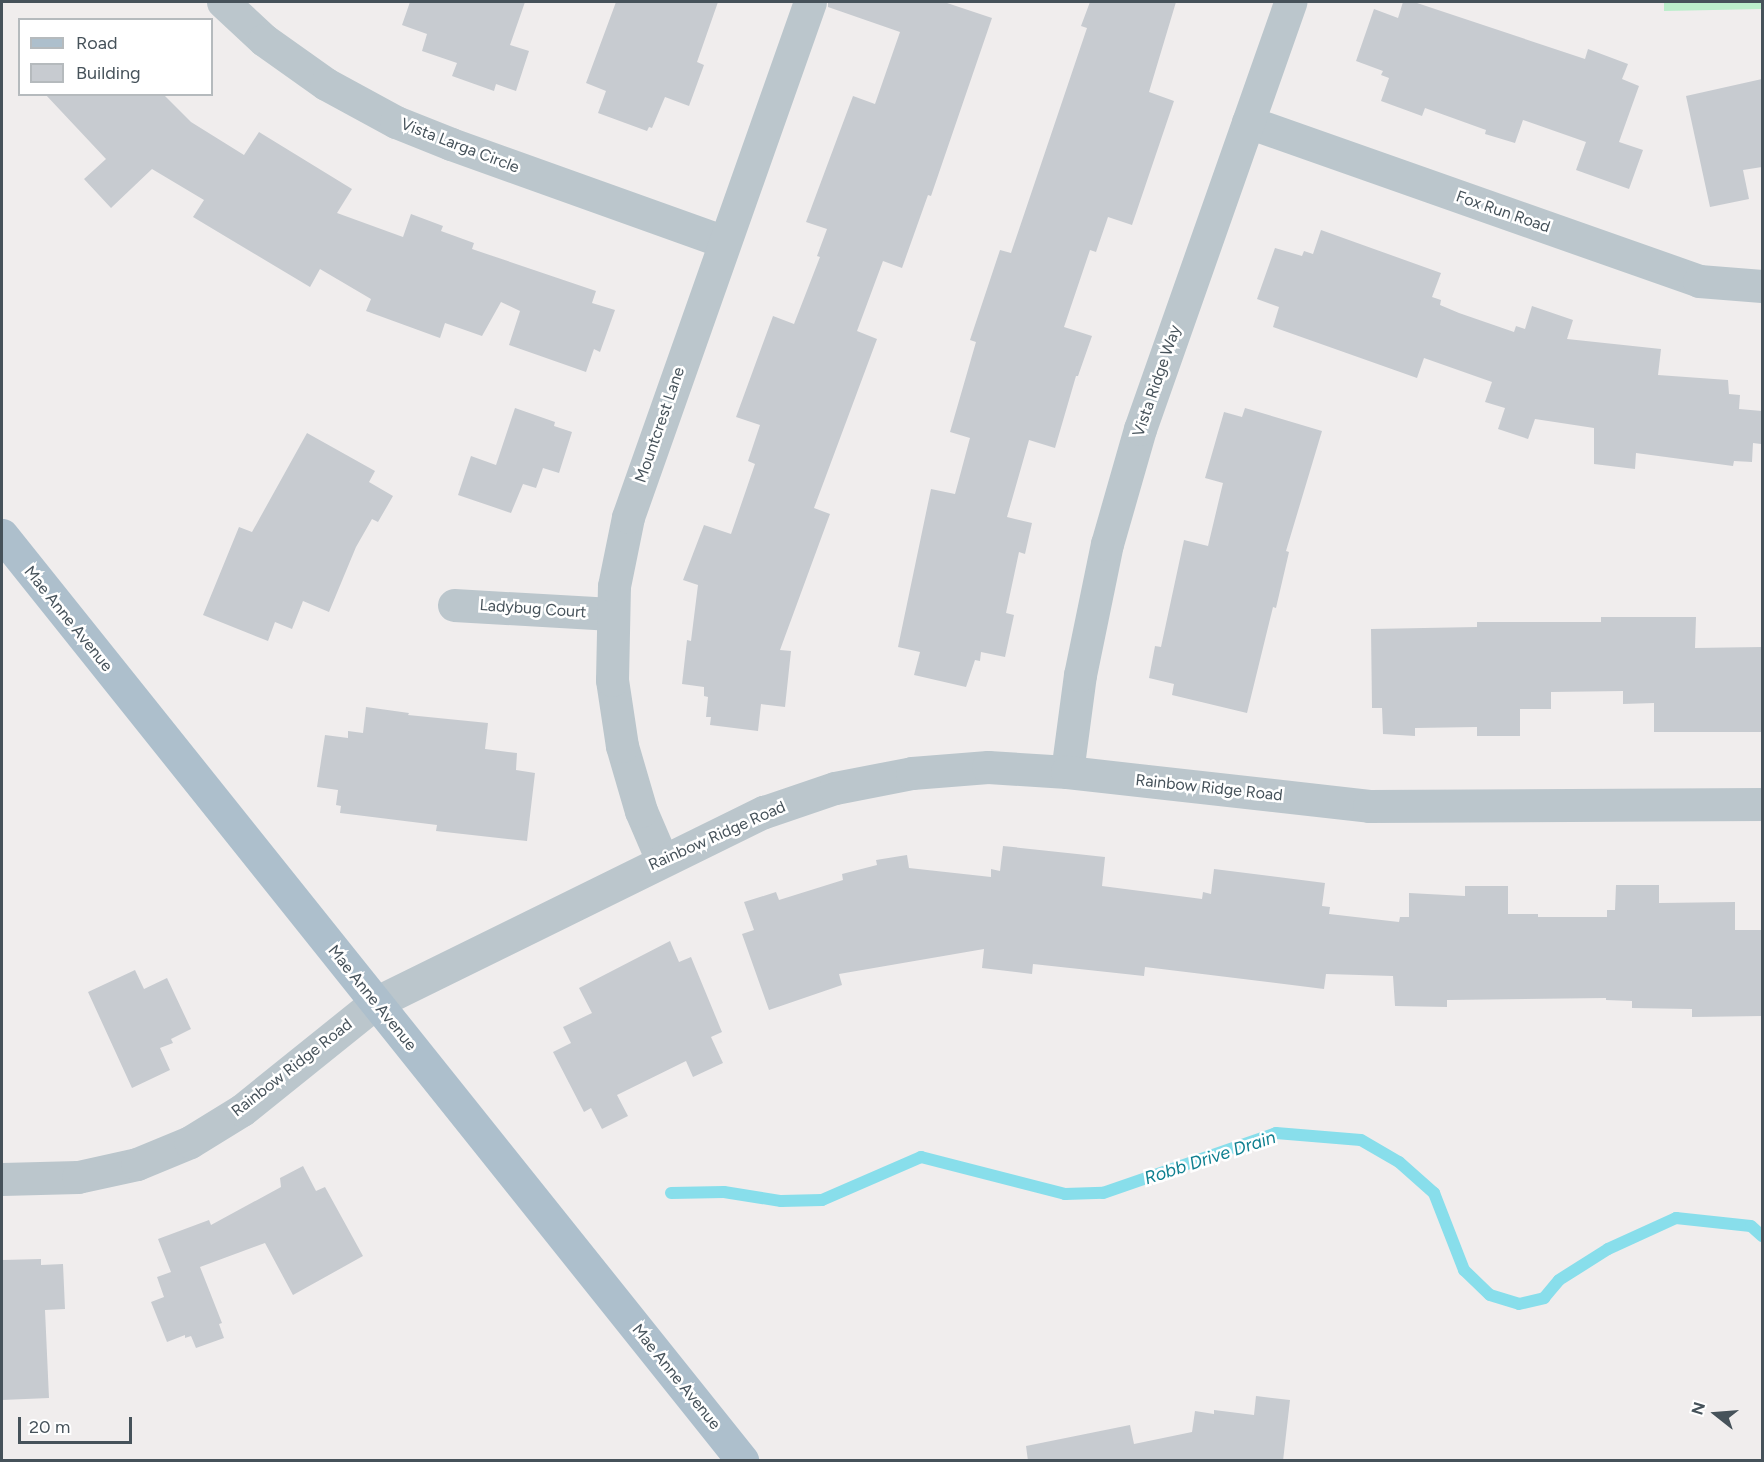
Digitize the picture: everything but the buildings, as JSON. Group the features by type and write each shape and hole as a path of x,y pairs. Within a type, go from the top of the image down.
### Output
{"main road":[{"name":"Mae Anne Avenue","path":"2,535 742,1461"}],"street":[{"name":"Vista Larga Circle","path":"223,2 264,40 326,84 396,122 724,242"},
{"name":"Mountcrest Lane","path":"662,860 641,811 622,746 612,680 612,614 615,586 628,517 810,2"},
{"name":"Vista Ridge Way","path":"1067,772 1080,675 1107,544 1140,429 1290,2"},
{"name":"Fox Run Road","path":"1248,122 1699,281 1762,286"},
{"name":"Ladybug Court","path":"454,604 612,614"},
{"name":"Rainbow Ridge Road","path":"2,1179 78,1177 137,1164 190,1142 242,1110 375,1003 662,860 764,812 835,788 912,773 988,767 1067,772 1369,806 1762,804"}],"green space":[{"path":"1664,2 1762,2 1762,9 1664,11"}],"waterway":[{"name":"Robb Drive Drain","path":"671,1193 724,1192 781,1201 822,1200 921,1157 1065,1194 1103,1193 1276,1133 1361,1140 1399,1162 1434,1193 1464,1270 1490,1295 1519,1304 1544,1298 1559,1280 1608,1249 1676,1218 1751,1226 1762,1236"}]}
